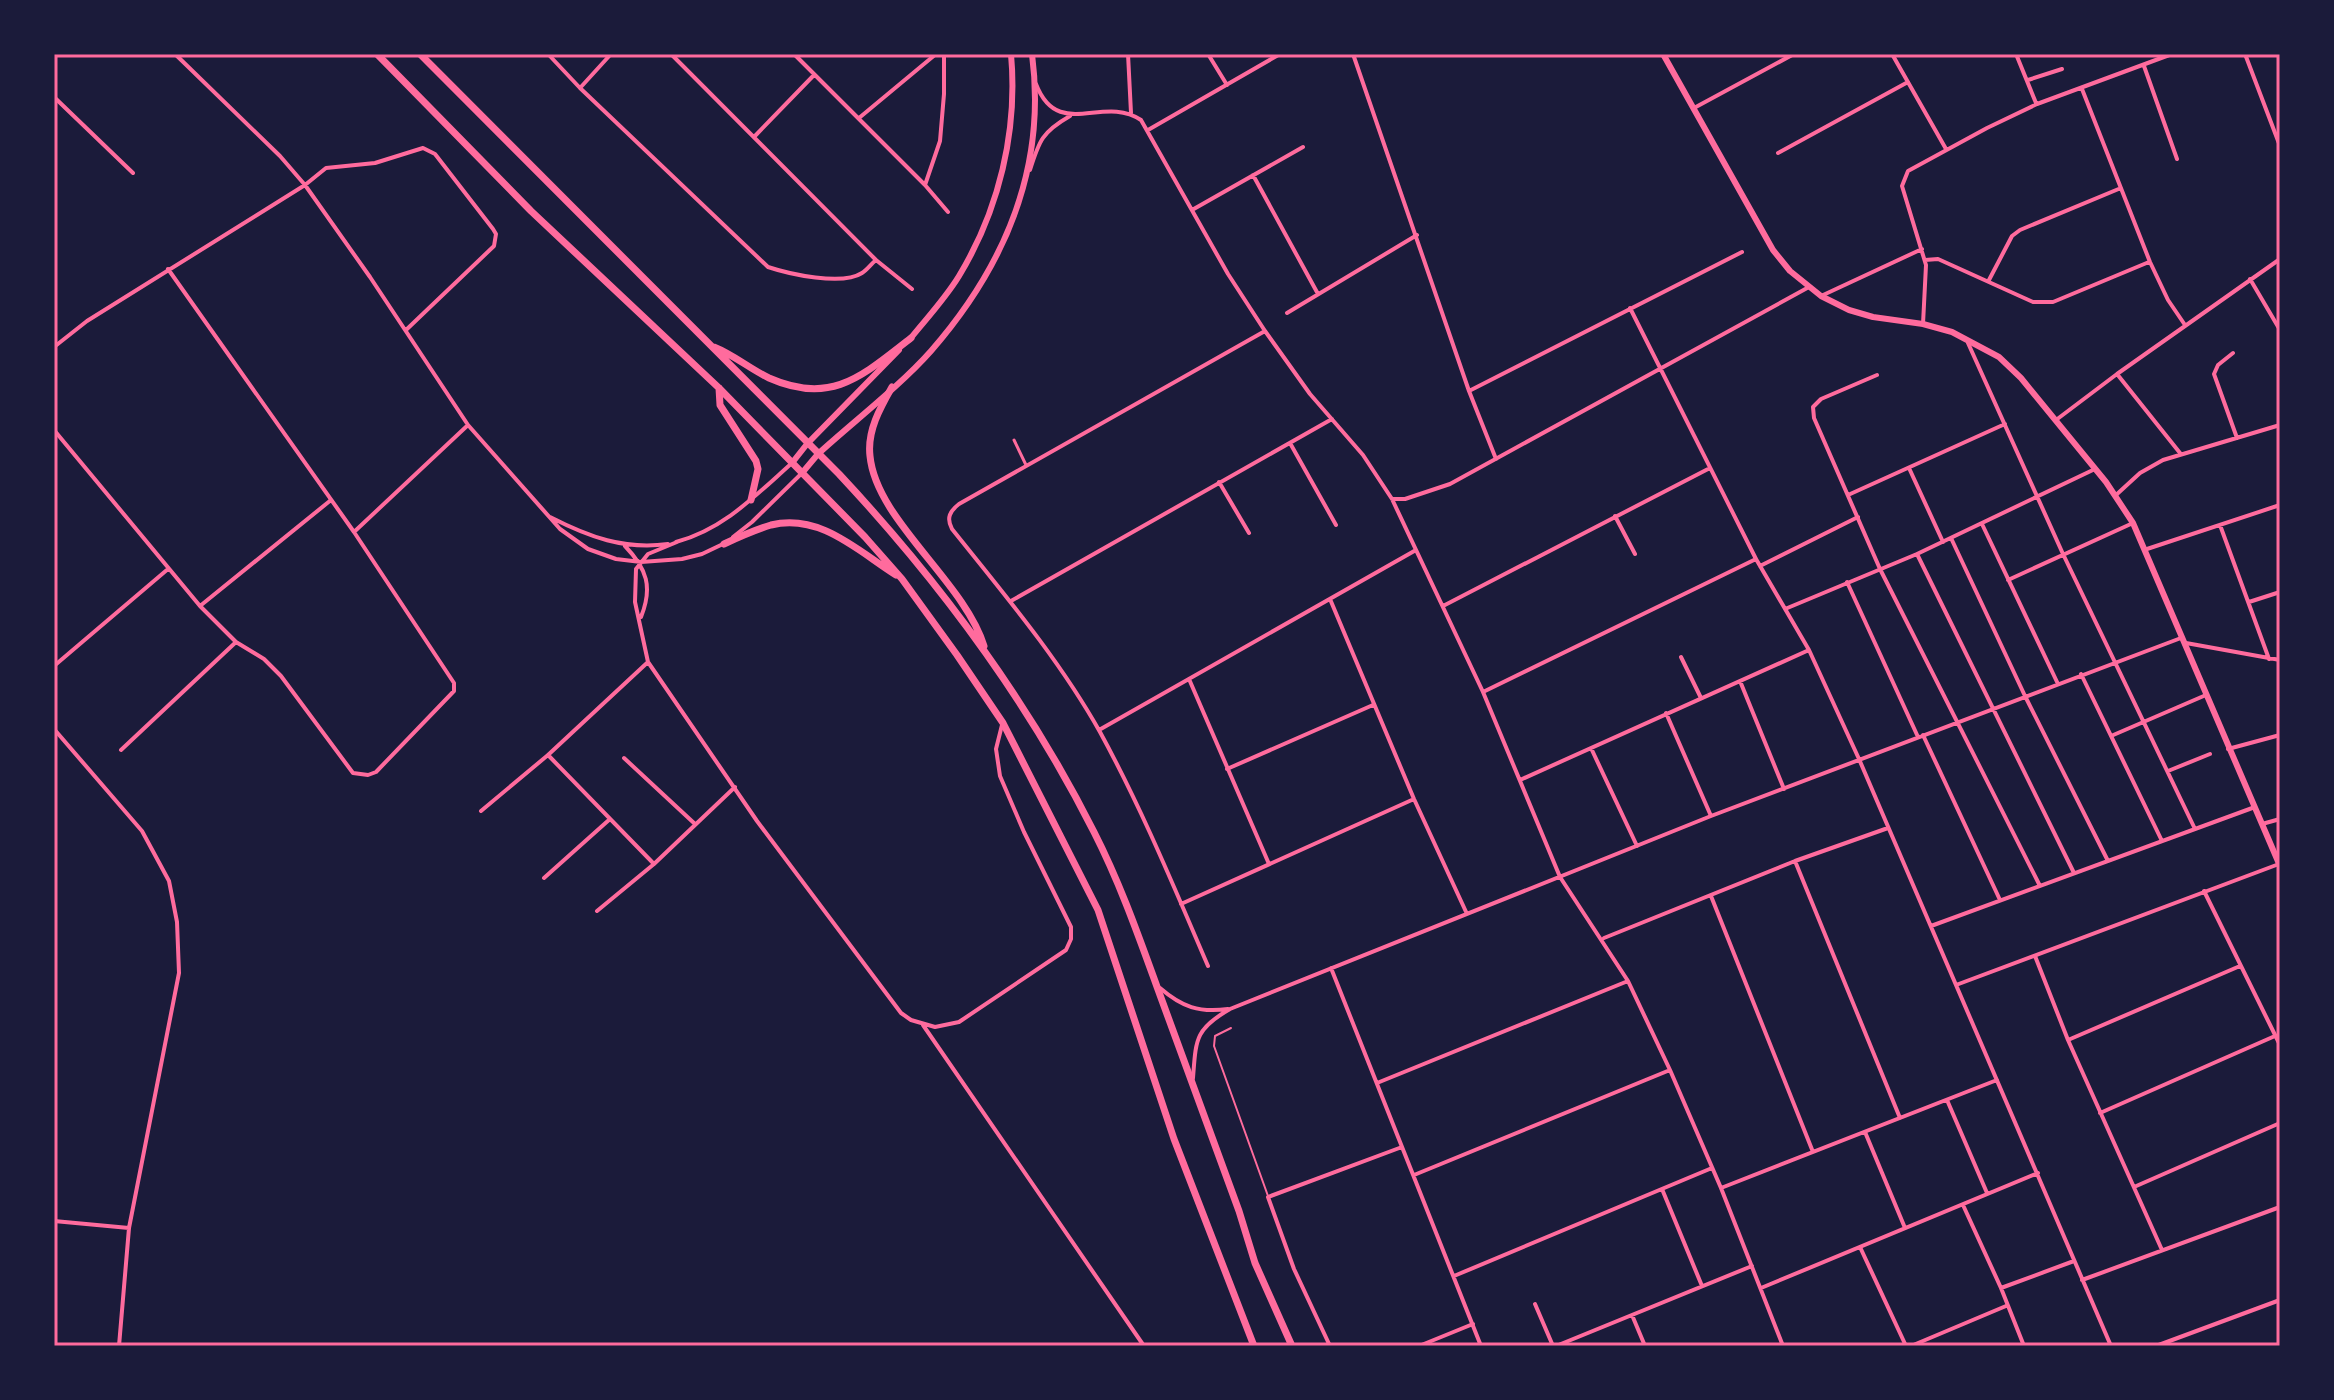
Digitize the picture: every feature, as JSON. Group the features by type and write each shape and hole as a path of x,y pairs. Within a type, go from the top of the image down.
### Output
{"main road":[{"path":"377,54 551,231 719,388 865,537 902,579 1003,723 1098,910 1174,1139 1254,1346"},
{"path":"420,54 882,521 986,652 1026,711 1095,833 1122,893 1255,1263 1292,1346"},
{"path":"710,346 731,354 772,379 796,387 825,388 850,383 911,338"},
{"path":"892,387 874,420 870,456 876,481 979,628 986,652"},
{"path":"719,388 720,405 756,461 758,469 751,500"},
{"path":"724,544 772,525 800,524 815,527 850,543 902,579"}],"street":[{"path":"175,54 280,156 305,185 468,425 547,515 588,549 616,559 641,562 682,559 724,544 752,522 818,454 929,353 978,291 1011,226 1040,139 1072,115"},
{"path":"548,54 768,267 791,275 825,278 859,275 876,260"},
{"path":"580,88 611,54"},
{"path":"671,54 876,260 912,289"},
{"path":"794,54 948,212"},
{"path":"859,118 936,54"},
{"path":"925,185 940,141 944,54"},
{"path":"547,515 585,534 624,545 649,546 677,542 716,527 792,463 911,338 958,278 989,216 1008,148 1014,89 1011,54"},
{"path":"1027,177 1036,106 1032,54"},
{"path":"1128,54 1131,113"},
{"path":"1208,54 1227,85"},
{"path":"1148,130 1280,54"},
{"path":"1353,54 1469,391 1496,459"},
{"path":"1663,54 1773,250 1790,271 1821,296 1861,314 1923,324 1966,337 1999,357 2021,378 2116,495 2133,523 2280,865 1956,985"},
{"path":"1694,108 1794,54"},
{"path":"1892,54 1947,150"},
{"path":"1963,54 1972,54"},
{"path":"2016,54 2037,104"},
{"path":"1923,324 1925,260 1902,186 1908,171 2037,104 2169,54"},
{"path":"2245,54 2280,146"},
{"path":"2144,66 2177,159"},
{"path":"2028,80 2062,69"},
{"path":"754,137 814,75"},
{"path":"1035,82 1047,105 1056,112 1072,115 1112,111 1131,113 1141,120 1228,274 1265,331 1310,394 1363,455 1392,499 1483,692 1560,877 1628,981 1670,1070 1721,1188 1783,1346"},
{"path":"1778,153 1908,82"},
{"path":"2082,89 2150,262 2168,300 2185,325"},
{"path":"54,97 133,173"},
{"path":"1192,210 1303,147"},
{"path":"54,347 87,321 305,185 326,168 375,163 423,148 435,154 493,229 496,240 494,246 406,330"},
{"path":"1253,175 1318,294"},
{"path":"1989,280 2012,236 2020,230 2121,188"},
{"path":"1287,313 1417,235"},
{"path":"1821,296 1922,249"},
{"path":"1469,391 1742,252"},
{"path":"1925,260 1938,259 2033,302 2048,303 2150,262"},
{"path":"2056,420 2280,259"},
{"path":"54,430 200,606 236,642 276,670 353,773 368,775 376,772 454,691 456,686 354,532 168,269"},
{"path":"2250,279 2280,330"},
{"path":"1392,499 1405,499 1450,484 1809,287"},
{"path":"1630,308 1756,559 1809,650 1859,759 2111,1346"},
{"path":"1208,966 1154,841 1099,730 1046,649 952,529 949,516 959,504 1265,331"},
{"path":"1966,337 2063,554 2195,829"},
{"path":"2233,353 2218,365 2214,374 2237,438"},
{"path":"2117,374 2180,454"},
{"path":"1877,375 1821,399 1813,407 1814,418 1880,569 2040,886"},
{"path":"1010,602 1332,419"},
{"path":"1848,495 2005,424"},
{"path":"354,532 468,425"},
{"path":"2116,495 2151,466 2180,454 2280,425"},
{"path":"1014,440 1026,465"},
{"path":"1290,443 1336,525"},
{"path":"1443,606 1710,468"},
{"path":"1909,468 1943,542"},
{"path":"1785,609 1917,554 2095,469"},
{"path":"1219,482 1249,533"},
{"path":"200,606 331,500"},
{"path":"2144,550 2280,505"},
{"path":"1615,516 1635,554"},
{"path":"1760,566 1858,517"},
{"path":"2008,580 2133,523"},
{"path":"1982,524 2058,684"},
{"path":"2220,525 2269,659"},
{"path":"1951,538 2025,696 2108,861"},
{"path":"677,542 648,554 636,569 635,602 648,662 757,821 897,1007 911,1020 923,1025 935,1027 959,1022 1066,950 1071,939 1071,927 1000,776 996,749 1003,723"},
{"path":"624,545 645,570 646,604 640,619"},
{"path":"1099,730 1416,550"},
{"path":"1917,554 2074,873"},
{"path":"1483,692 1756,559"},
{"path":"54,666 168,569"},
{"path":"1847,582 2000,900"},
{"path":"2249,602 2280,592"},
{"path":"1330,599 1373,705 1467,914"},
{"path":"1192,1084 1197,1044 1204,1027 1230,1009 1711,816 2081,674 2183,640 2280,660"},
{"path":"121,750 236,642"},
{"path":"1520,780 1809,650"},
{"path":"1681,657 1701,698"},
{"path":"481,811 548,755 648,662"},
{"path":"2081,674 2162,841"},
{"path":"1189,679 1269,865"},
{"path":"1740,681 1784,789"},
{"path":"2111,736 2206,695"},
{"path":"1227,769 1373,705"},
{"path":"1666,713 1711,816"},
{"path":"54,729 142,831 169,881 177,922 179,973 129,1228 119,1346"},
{"path":"2228,749 2280,735"},
{"path":"1591,748 1637,846"},
{"path":"2168,771 2210,754"},
{"path":"548,755 654,864"},
{"path":"624,758 695,824"},
{"path":"597,911 654,864 735,787"},
{"path":"1181,904 1414,799"},
{"path":"1931,926 2255,807"},
{"path":"544,878 610,819"},
{"path":"2262,824 2280,819"},
{"path":"1603,939 1795,861 1888,828"},
{"path":"1795,861 1900,1118"},
{"path":"2204,891 2280,1045"},
{"path":"1711,896 1813,1152"},
{"path":"2035,956 2068,1040 2162,1250"},
{"path":"2068,1040 2240,966"},
{"path":"1331,968 1481,1346"},
{"path":"1377,1083 1628,981"},
{"path":"1156,985 1173,1000 1193,1009 1230,1009"},
{"path":"923,1025 1144,1346"},
{"path":"2100,1113 2275,1036"},
{"path":"1414,1175 1670,1070"},
{"path":"1721,1188 1997,1080"},
{"path":"1947,1100 1987,1194"},
{"path":"2134,1187 2280,1123"},
{"path":"1865,1132 1905,1228"},
{"path":"1330,1346 1294,1269 1268,1197 1402,1147"},
{"path":"1454,1276 1712,1168"},
{"path":"1761,1288 2038,1173"},
{"path":"1662,1189 1702,1286"},
{"path":"1963,1205 2024,1346"},
{"path":"2082,1280 2280,1207"},
{"path":"54,1221 129,1228"},
{"path":"1860,1247 1908,1346 2006,1306"},
{"path":"2001,1288 2075,1261"},
{"path":"1535,1304 1554,1346 1752,1266"},
{"path":"2156,1346 2280,1300"},
{"path":"1632,1315 1645,1346"},
{"path":"1419,1346 1473,1324"}],"lane":[{"path":"1231,1028 1215,1036 1214,1046 1226,1087 1268,1197"}]}
